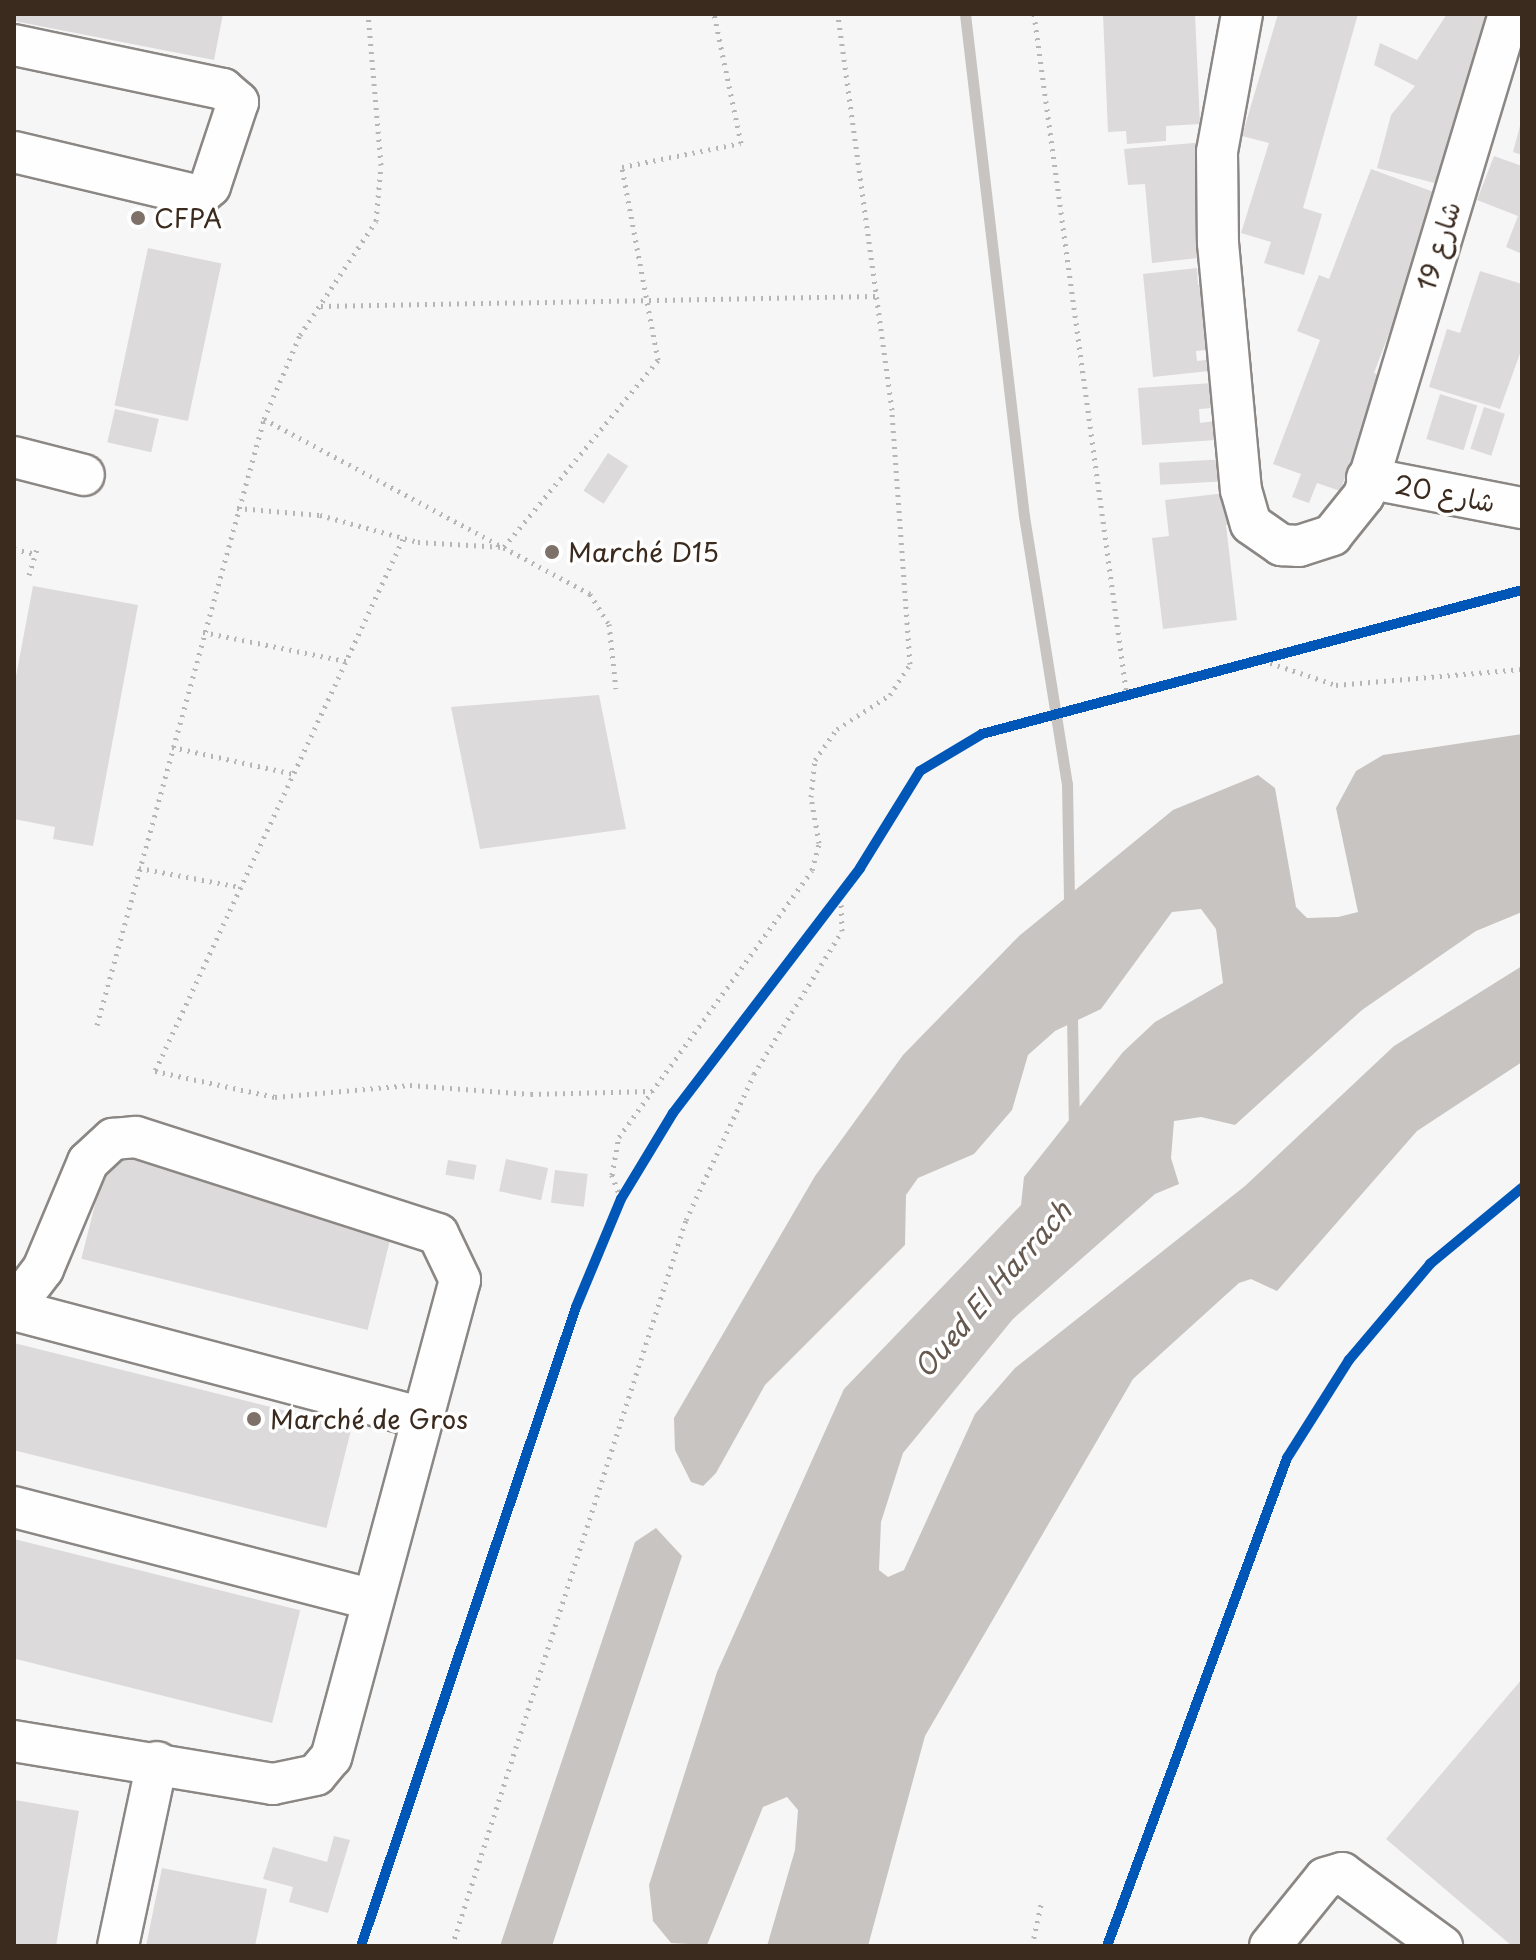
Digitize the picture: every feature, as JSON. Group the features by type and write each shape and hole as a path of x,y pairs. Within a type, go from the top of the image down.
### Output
{"street":[{"name":"شارع 19","path":"1242,14 1225,83 1217,167 1243,508 1265,537 1308,544 1345,524 1367,478 1509,14"},
{"path":"14,45 223,89 238,102 210,186 199,196 14,152"},
{"path":"14,457 84,475"},
{"name":"شارع 20","path":"1367,478 1522,508"},
{"path":"14,1741 157,1762 273,1784 316,1775 331,1757 460,1280 438,1234 136,1137 98,1146 43,1269 14,1308 422,1418"},
{"path":"14,1507 373,1600"},
{"path":"118,1946 157,1762"},
{"path":"1270,1946 1325,1878 1342,1873 1442,1946"}],"path":[{"path":"97,1025 264,419 282,370 376,221 381,165 368,14"},
{"path":"504,547 658,360 643,300 622,167 741,143 714,14"},
{"path":"621,1199 614,1149 812,870 819,843 811,778 824,743 890,695 910,664 876,296 838,14"},
{"path":"1034,14 1127,697"},
{"path":"321,306 876,296"},
{"path":"264,419 504,547 599,602 609,624 616,689"},
{"path":"237,508 320,515 403,539 504,547"},
{"path":"403,539 155,1071 275,1097 410,1085 531,1094 653,1091"},
{"path":"14,549 36,551 29,575"},
{"path":"203,632 346,661"},
{"path":"1241,662 1285,650"},
{"path":"1255,658 1336,685 1522,669"},
{"path":"1113,700 1142,692"},
{"path":"172,747 294,774"},
{"path":"139,868 241,887"},
{"path":"823,917 851,880"},
{"path":"452,1946 686,1220 754,1074 842,931 841,893"},
{"path":"616,1212 629,1187"},
{"path":"1032,1946 1042,1900"}],"water":[{"name":"Oued El Harrach","path":"1522,734 1522,912 1476,931 1362,1010 1235,1125 1201,1117 1174,1121 1171,1158 1179,1184 1155,1194 1013,1319 903,1453 881,1522 879,1570 888,1577 904,1570 975,1414 1015,1368 1245,1186 1394,1046 1522,966 1522,1062 1417,1131 1277,1291 1251,1279 1239,1283 1133,1379 925,1736 868,1946 767,1946 795,1850 798,1810 787,1797 763,1807 707,1945 671,1943 653,1921 649,1885 717,1672 844,1389 1021,1205 1024,1177 1123,1052 1155,1022 1223,983 1216,929 1201,909 1172,912 1101,1009 1055,1031 1028,1055 1012,1110 974,1154 918,1178 906,1195 905,1245 765,1385 716,1473 703,1486 691,1482 675,1450 674,1418 815,1176 903,1055 1019,936 1173,810 1258,775 1275,788 1296,907 1307,918 1338,917 1358,912 1336,808 1356,771 1383,755"},
{"path":"656,1528 682,1556 552,1946 500,1946 635,1542"}],"building":[{"path":"14,14 223,14 214,60 14,21"},
{"path":"1103,14 1195,14 1200,124 1166,126 1166,141 1127,144 1126,131 1108,132"},
{"path":"1278,14 1358,14 1303,208 1322,214 1304,275 1264,263 1271,242 1241,233 1269,143 1242,136"},
{"path":"1447,14 1494,14 1484,26 1442,185 1377,168 1391,115 1415,86 1374,65 1380,43 1417,60"},
{"path":"1522,122 1522,155 1513,152"},
{"path":"1205,142 1216,256 1152,263 1145,184 1128,185 1124,149"},
{"path":"1494,156 1522,166 1522,254 1506,247 1518,216 1477,200"},
{"path":"1371,169 1442,195 1374,373 1383,377 1340,491 1317,483 1309,503 1292,497 1301,474 1273,464 1320,340 1297,331 1319,275 1329,279"},
{"path":"148,248 221,264 188,421 115,405"},
{"path":"1197,268 1198,285 1209,284 1215,349 1196,351 1197,361 1216,359 1218,370 1153,377 1143,274"},
{"path":"1480,271 1522,284 1522,348 1500,409 1429,387 1447,329 1460,333"},
{"path":"1212,383 1213,408 1199,409 1200,423 1215,421 1216,440 1142,445 1138,388"},
{"path":"1440,394 1477,405 1464,450 1426,439"},
{"path":"1484,407 1505,414 1491,456 1470,449"},
{"path":"115,409 159,419 151,452 107,442"},
{"path":"608,453 628,466 604,504 583,491"},
{"path":"1229,459 1230,481 1160,485 1159,463"},
{"path":"1234,492 1238,524 1226,525 1237,620 1163,629 1152,538 1169,536 1165,500"},
{"path":"33,586 138,605 93,846 53,839 55,827 14,819 14,687"},
{"path":"599,695 626,829 480,849 451,707"},
{"path":"108,1152 394,1223 368,1330 81,1259"},
{"path":"506,1159 548,1168 541,1200 499,1191"},
{"path":"448,1160 477,1165 474,1180 445,1175"},
{"path":"555,1170 588,1174 584,1207 551,1203"},
{"path":"14,1343 352,1427 327,1528 14,1450"},
{"path":"14,1539 300,1610 272,1723 14,1659"},
{"path":"1522,1679 1522,1946 1512,1946 1386,1839"},
{"path":"15,1800 79,1811 56,1946 14,1946"},
{"path":"334,1836 350,1840 328,1913 289,1902 293,1887 263,1879 273,1847 327,1862"},
{"path":"162,1868 267,1889 255,1946 146,1946"}],"waterway":[{"path":"965,14 1024,516 1067,784 1069,902"},
{"path":"1072,1016 1074,1126"}],"cycle path":[{"path":"361,1946 576,1307 621,1199 673,1113 860,868 920,771 982,734 1522,590"},
{"path":"1107,1946 1287,1458 1349,1360 1430,1264 1522,1188"}],"place":[{"name":"CFPA","path":"138,218"},
{"name":"Marché D15","path":"552,552"},
{"name":"Marché de Gros","path":"254,1419"}]}
